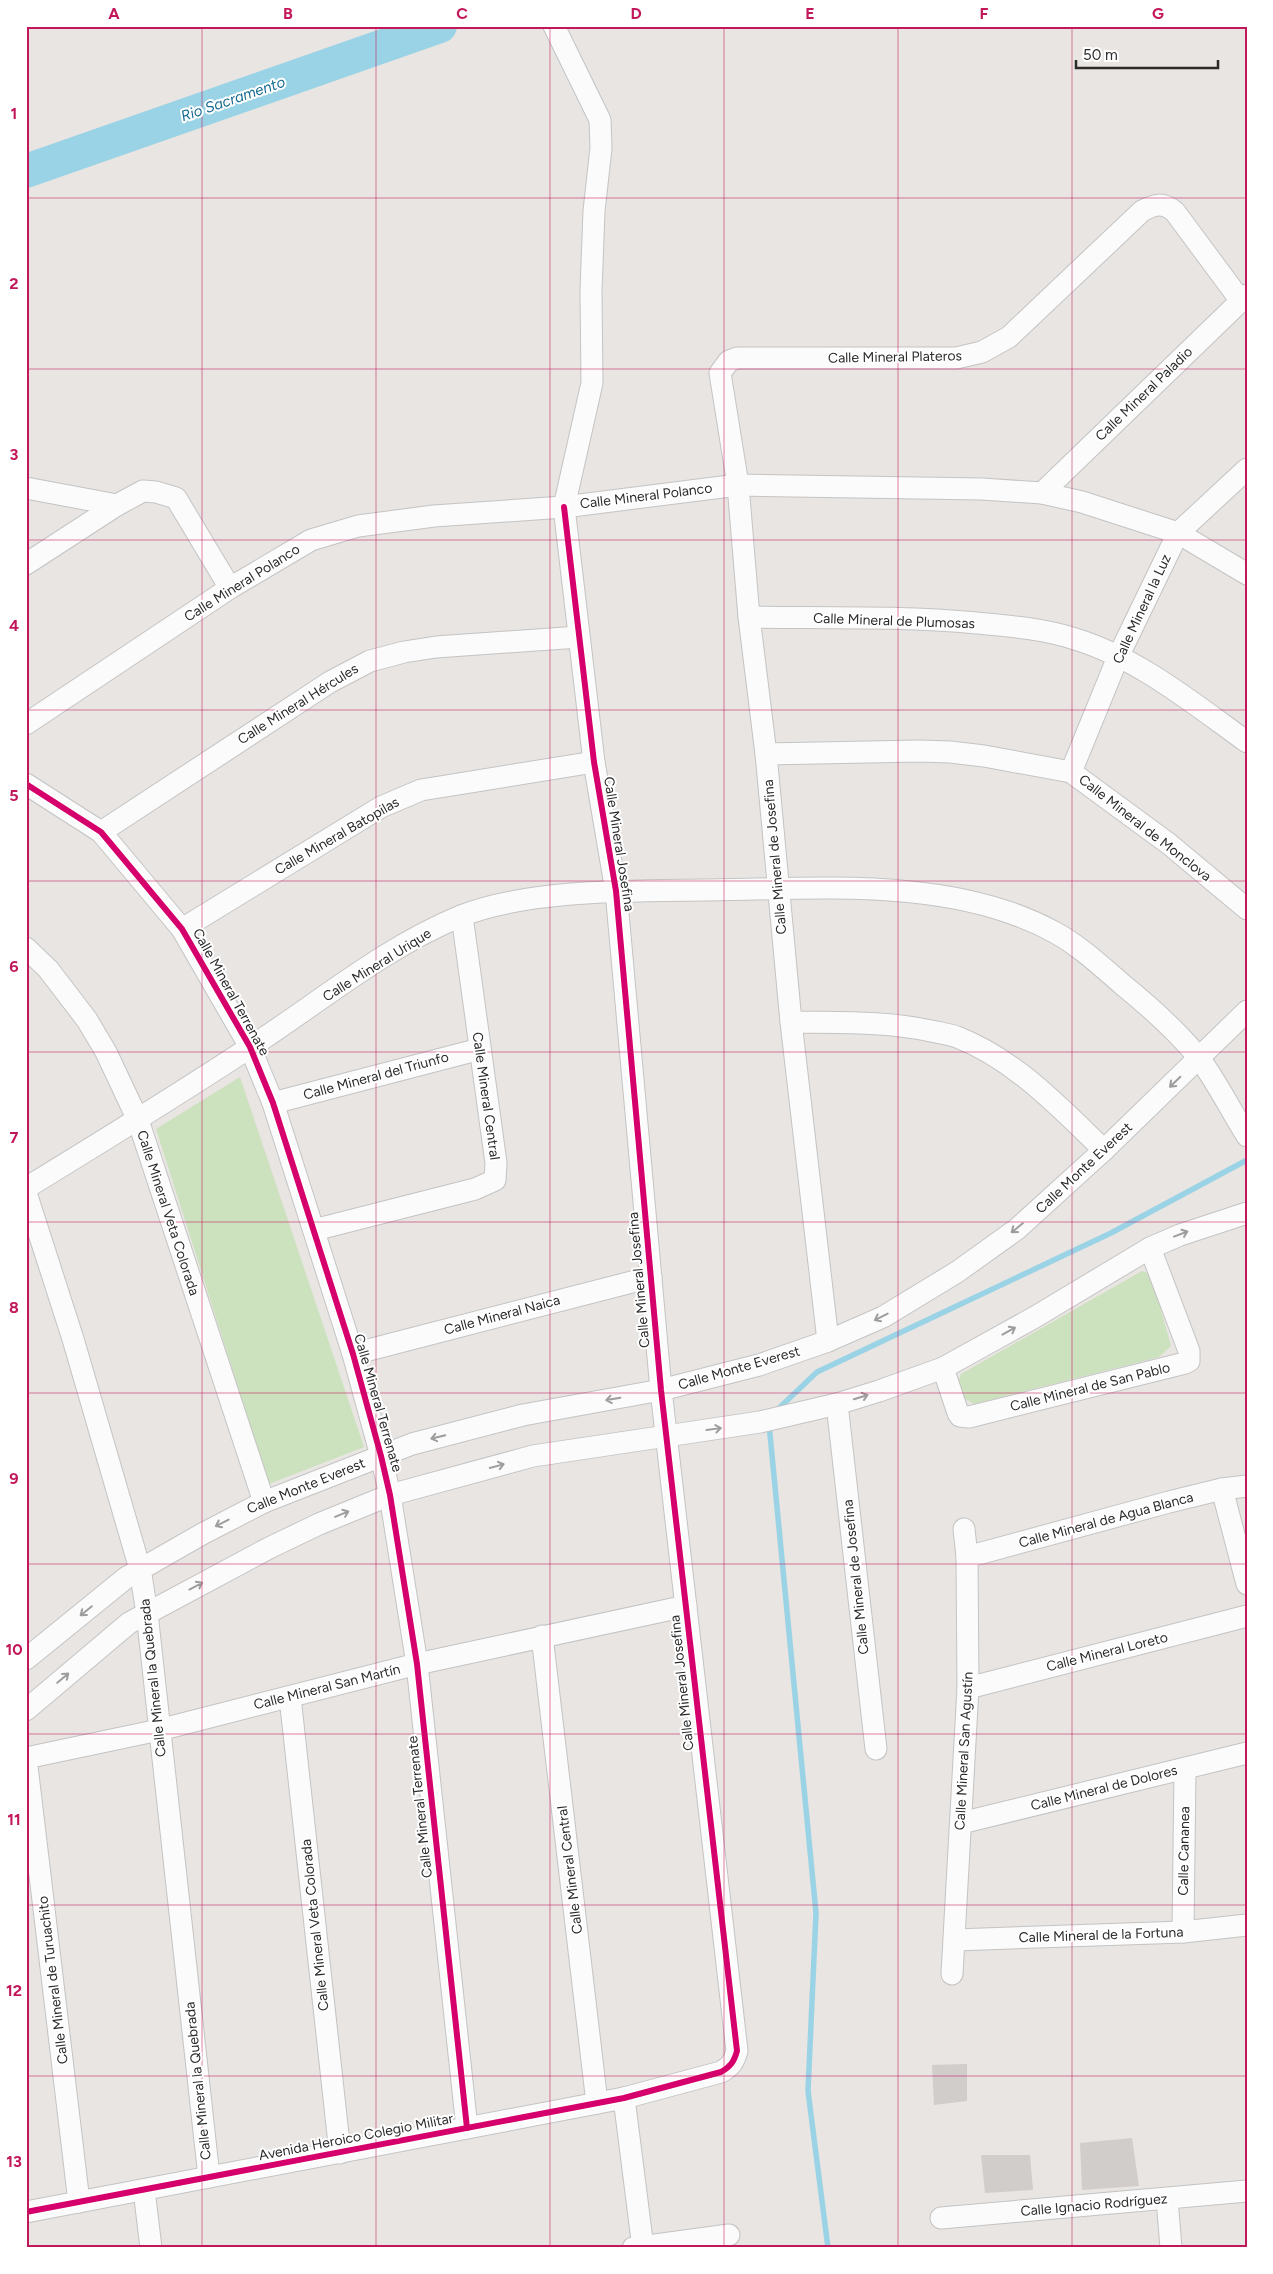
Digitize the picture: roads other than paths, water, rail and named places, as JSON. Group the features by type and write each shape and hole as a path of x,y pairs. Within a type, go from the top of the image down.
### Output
{"street":[{"name":"Calle Mineral Josefina","path":"554,26 600,120 601,148 594,211 591,292 592,383 564,507 594,762 616,891 661,1390 668,1436 736,2052"},
{"name":"Calle Mineral Plateros","path":"720,373 729,361 737,358 956,358 982,352 1009,337 1142,211 1154,205 1164,205 1180,217 1244,298"},
{"name":"Calle Mineral Paladio","path":"1042,493 1244,298"},
{"name":"Calle Mineral de Josefina","path":"720,373 738,485 791,1022 828,1341"},
{"name":"Calle Mineral la Luz","path":"1071,772 1118,657 1178,533 1247,468"},
{"name":"Calle Mineral Polanco","path":"26,724 230,588 311,540 358,526 434,516 564,507 738,485 982,489 1042,493 1082,502 1178,533 1247,574"},
{"path":"26,488 117,505"},
{"path":"26,564 117,505 143,491 156,492 176,498 230,588"},
{"name":"Calle Mineral de Plumosas","path":"750,618 927,619 1014,626 1075,639 1118,657 1196,705 1247,742"},
{"name":"Calle Mineral Hércules","path":"101,832 330,682 370,660 436,647 579,637"},
{"name":"Calle Mineral de Monclova","path":"766,754 919,750 984,756 1071,772 1169,844 1247,909"},
{"name":"Calle Mineral Batopilas","path":"182,929 381,807 421,790 594,762"},
{"name":"Calle Mineral Terrenate","path":"26,784 101,832 182,929 250,1047 273,1103 314,1230 332,1294 353,1354 390,1495 417,1664 467,2128"},
{"name":"Calle Mineral Urique","path":"26,1188 138,1120 413,940 462,916 494,906 546,898 616,891 864,889 958,899 1027,919 1058,934 1083,951 1147,1005 1199,1058 1247,1136"},
{"name":"Calle Mineral Central","path":"314,1230 475,1189 495,1180 496,1162 462,916"},
{"name":"Calle Mineral Veta Colorada","path":"26,948 48,969 87,1020 106,1052 138,1120 264,1502"},
{"name":"Calle Monte Everest","path":"27,1654 127,1577 204,1532 264,1502 412,1444 523,1415 661,1390 759,1365 828,1341 883,1317 957,1272 1017,1229 1104,1150 1247,1011"},
{"path":"791,1022 884,1024 915,1027 957,1036 991,1054 1041,1089 1104,1150"},
{"name":"Calle Mineral del Triunfo","path":"273,1103 480,1049"},
{"name":"Calle Mineral la Quebrada","path":"26,1193 74,1339 140,1570 147,1613 209,2177"},
{"path":"26,1710 129,1622 269,1548 319,1524 390,1495 533,1456 770,1420 837,1404 943,1368 1035,1317 1150,1248 1180,1235 1247,1213"},
{"name":"Calle Mineral de San Pablo","path":"943,1368 960,1416 968,1417 1180,1365 1189,1361 1188,1344 1150,1248"},
{"name":"Calle Mineral Naica","path":"353,1354 651,1277"},
{"name":"Calle Mineral de Josefina","path":"837,1404 876,1749"},
{"name":"Calle Mineral de Agua Blanca","path":"967,1558 1222,1489 1247,1486"},
{"path":"1222,1489 1247,1584"},
{"name":"Calle Mineral San Agustín","path":"952,1974 968,1688 967,1558 964,1529"},
{"name":"Calle Mineral San Martín","path":"26,1758 159,1730 417,1664 686,1606"},
{"name":"Calle Mineral Loreto","path":"968,1688 1247,1616"},
{"name":"Calle Mineral Central","path":"542,1636 597,2104"},
{"name":"Calle Mineral Veta Colorada","path":"290,1697 340,2152"},
{"name":"Calle Mineral de Dolores","path":"961,1823 1247,1753"},
{"name":"Calle Mineral de Turuachito","path":"26,1758 80,2202"},
{"name":"Calle Cananea","path":"1183,1932 1185,1769"},
{"name":"Calle Mineral de la Fortuna","path":"955,1940 1183,1932 1247,1925"},
{"name":"Avenida Heroico Colegio Militar","path":"26,2212 624,2098 721,2072 730,2067 736,2052"},
{"path":"624,2098 640,2248 729,2235"},
{"path":"144,2190 151,2248"},
{"name":"Calle Ignacio Rodríguez","path":"941,2218 1247,2191"},
{"path":"1167,2199 1171,2248"}],"waterway":[{"name":"Rio Sacramento","path":"26,171 440,26"},
{"path":"777,1410 817,1372 1111,1233 1247,1160"},
{"path":"769,1424 816,1913 808,2091 828,2248"}]}
